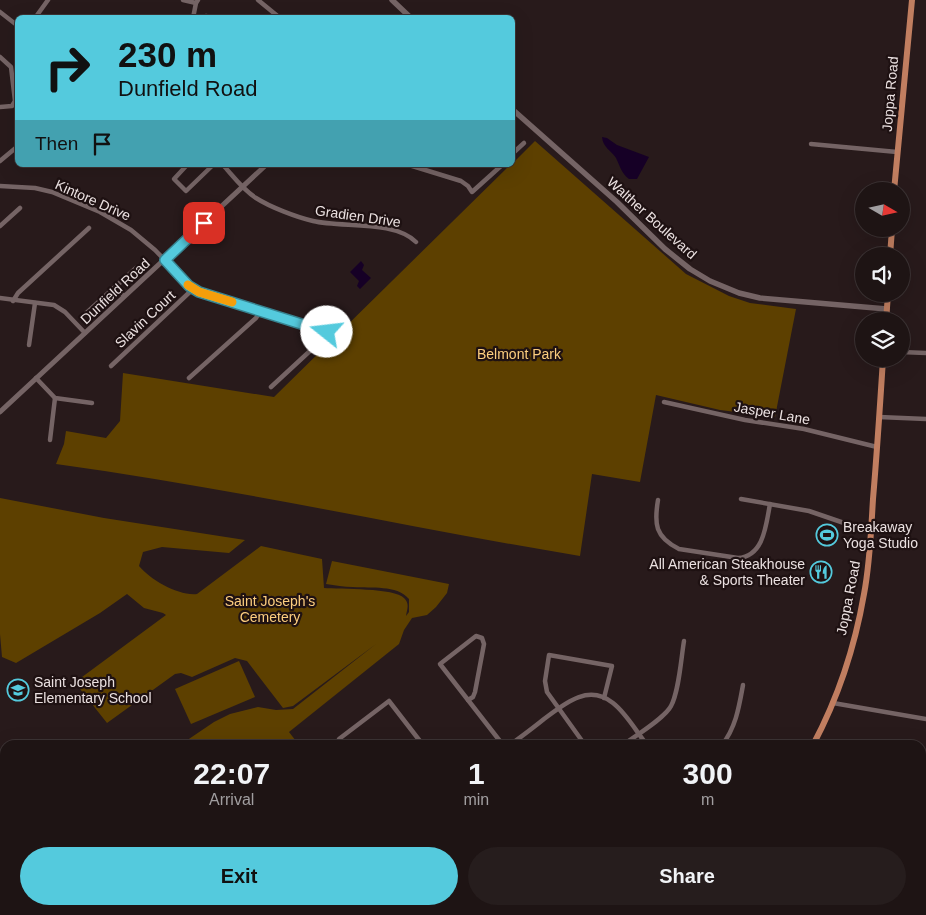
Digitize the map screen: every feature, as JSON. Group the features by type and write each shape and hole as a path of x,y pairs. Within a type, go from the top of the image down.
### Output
{"main road":[{"path":"392,0 408,15"},
{"name":"Joppa Road","path":"895,182 912,0"},
{"name":"Walther Boulevard","path":"515,112 670,253 690,269 710,281 739,293 760,298 887,309"},
{"path":"887,302 887,312"},
{"name":"Joppa Road","path":"815,740 833,703 848,659 862,603 871,528 883,367"}],"street":[{"path":"36,15 48,0"},
{"path":"183,0 197,2 194,15"},
{"path":"258,0 276,15"},
{"path":"0,12 15,24"},
{"path":"0,57 10,67 15,101 12,106 0,107"},
{"path":"515,151 524,143"},
{"path":"812,144 897,152"},
{"path":"0,161 2,156 15,148"},
{"path":"0,152 2,156"},
{"path":"185,167 174,179 186,191 209,167"},
{"name":"Gradien Drive","path":"225,167 255,197 309,220 387,229 406,234 416,242"},
{"name":"Dunfield Road","path":"0,412 264,167"},
{"path":"420,167 461,181 472,192 500,167"},
{"name":"Kintore Drive","path":"0,186 35,188 52,192 113,218 131,230 165,260 193,289"},
{"path":"0,226 20,208"},
{"path":"13,301 18,293 89,228"},
{"path":"83,316 136,268"},
{"path":"116,286 124,296"},
{"path":"193,289 327,332 324,338 272,386"},
{"name":"Slavin Court","path":"111,366 193,289"},
{"path":"0,298 57,306 85,333"},
{"path":"29,346 35,303"},
{"path":"189,378 256,318 260,312"},
{"path":"910,352 926,353"},
{"path":"36,378 55,398 92,403"},
{"path":"50,440 55,398"},
{"name":"Jasper Lane","path":"664,402 745,420 804,428 877,447"},
{"path":"879,417 926,419"},
{"path":"741,499 809,510 847,524 871,528"},
{"path":"658,500 657,528 671,545 738,558 750,555 760,544 770,504"},
{"path":"468,700 473,697 475,692 484,644 482,638 479,637 474,637 440,664 499,740"},
{"path":"630,740 664,714 671,706 675,695 684,641"},
{"path":"581,740 557,709 547,692 545,686 549,655 612,666 604,698"},
{"path":"725,740 735,722 743,685"},
{"path":"517,740 573,698 591,694 604,698 616,706 642,740"},
{"path":"340,740 389,701 419,740"},
{"path":"833,703 926,719"}],"green space":[{"name":"Belmont Park","path":"535,141 686,274 729,296 750,303 796,309 775,417 720,410 656,395 640,482 592,474 580,556 188,484 56,464 64,444 66,431 106,438 120,421 123,373 274,397 508,167 515,167 515,161"},
{"name":"Saint Joseph's Cemetery","path":"0,498 104,518 245,540 229,553 162,547 143,552 139,566 150,577 173,590 190,594 197,594 261,546 322,559 324,588 390,592 399,595 407,602 406,616 409,612 409,599 397,591 383,588 346,587 326,584 332,561 449,584 447,593 436,607 427,615 412,618 404,630 399,644 289,732 295,740 187,740 214,722 230,714 258,707 276,710 293,709 376,644 293,706 283,708 247,661 235,658 192,677 181,673 175,674 107,723 76,684 78,680 166,615 144,608 127,594 100,613 16,663 2,657 0,634"},
{"path":"239,661 255,697 191,724 175,689"}],"shaded area":[{"path":"602,137 649,157 637,179 629,179 624,174 616,158 604,144"},
{"path":"361,261 364,265 362,270 371,278 360,289 357,286 359,281 350,272"}],"slow traffic":[{"path":"188,285 199,292 232,302"}],"place":[{"name":"Breakaway Yoga Studio","path":"827,535"},
{"name":"All American Steakhouse & Sports Theater","path":"821,572"},
{"name":"Saint Joseph Elementary School","path":"18,690"}],"route":[{"path":"204,223 165,260 189,286 199,292 327,332"}]}
